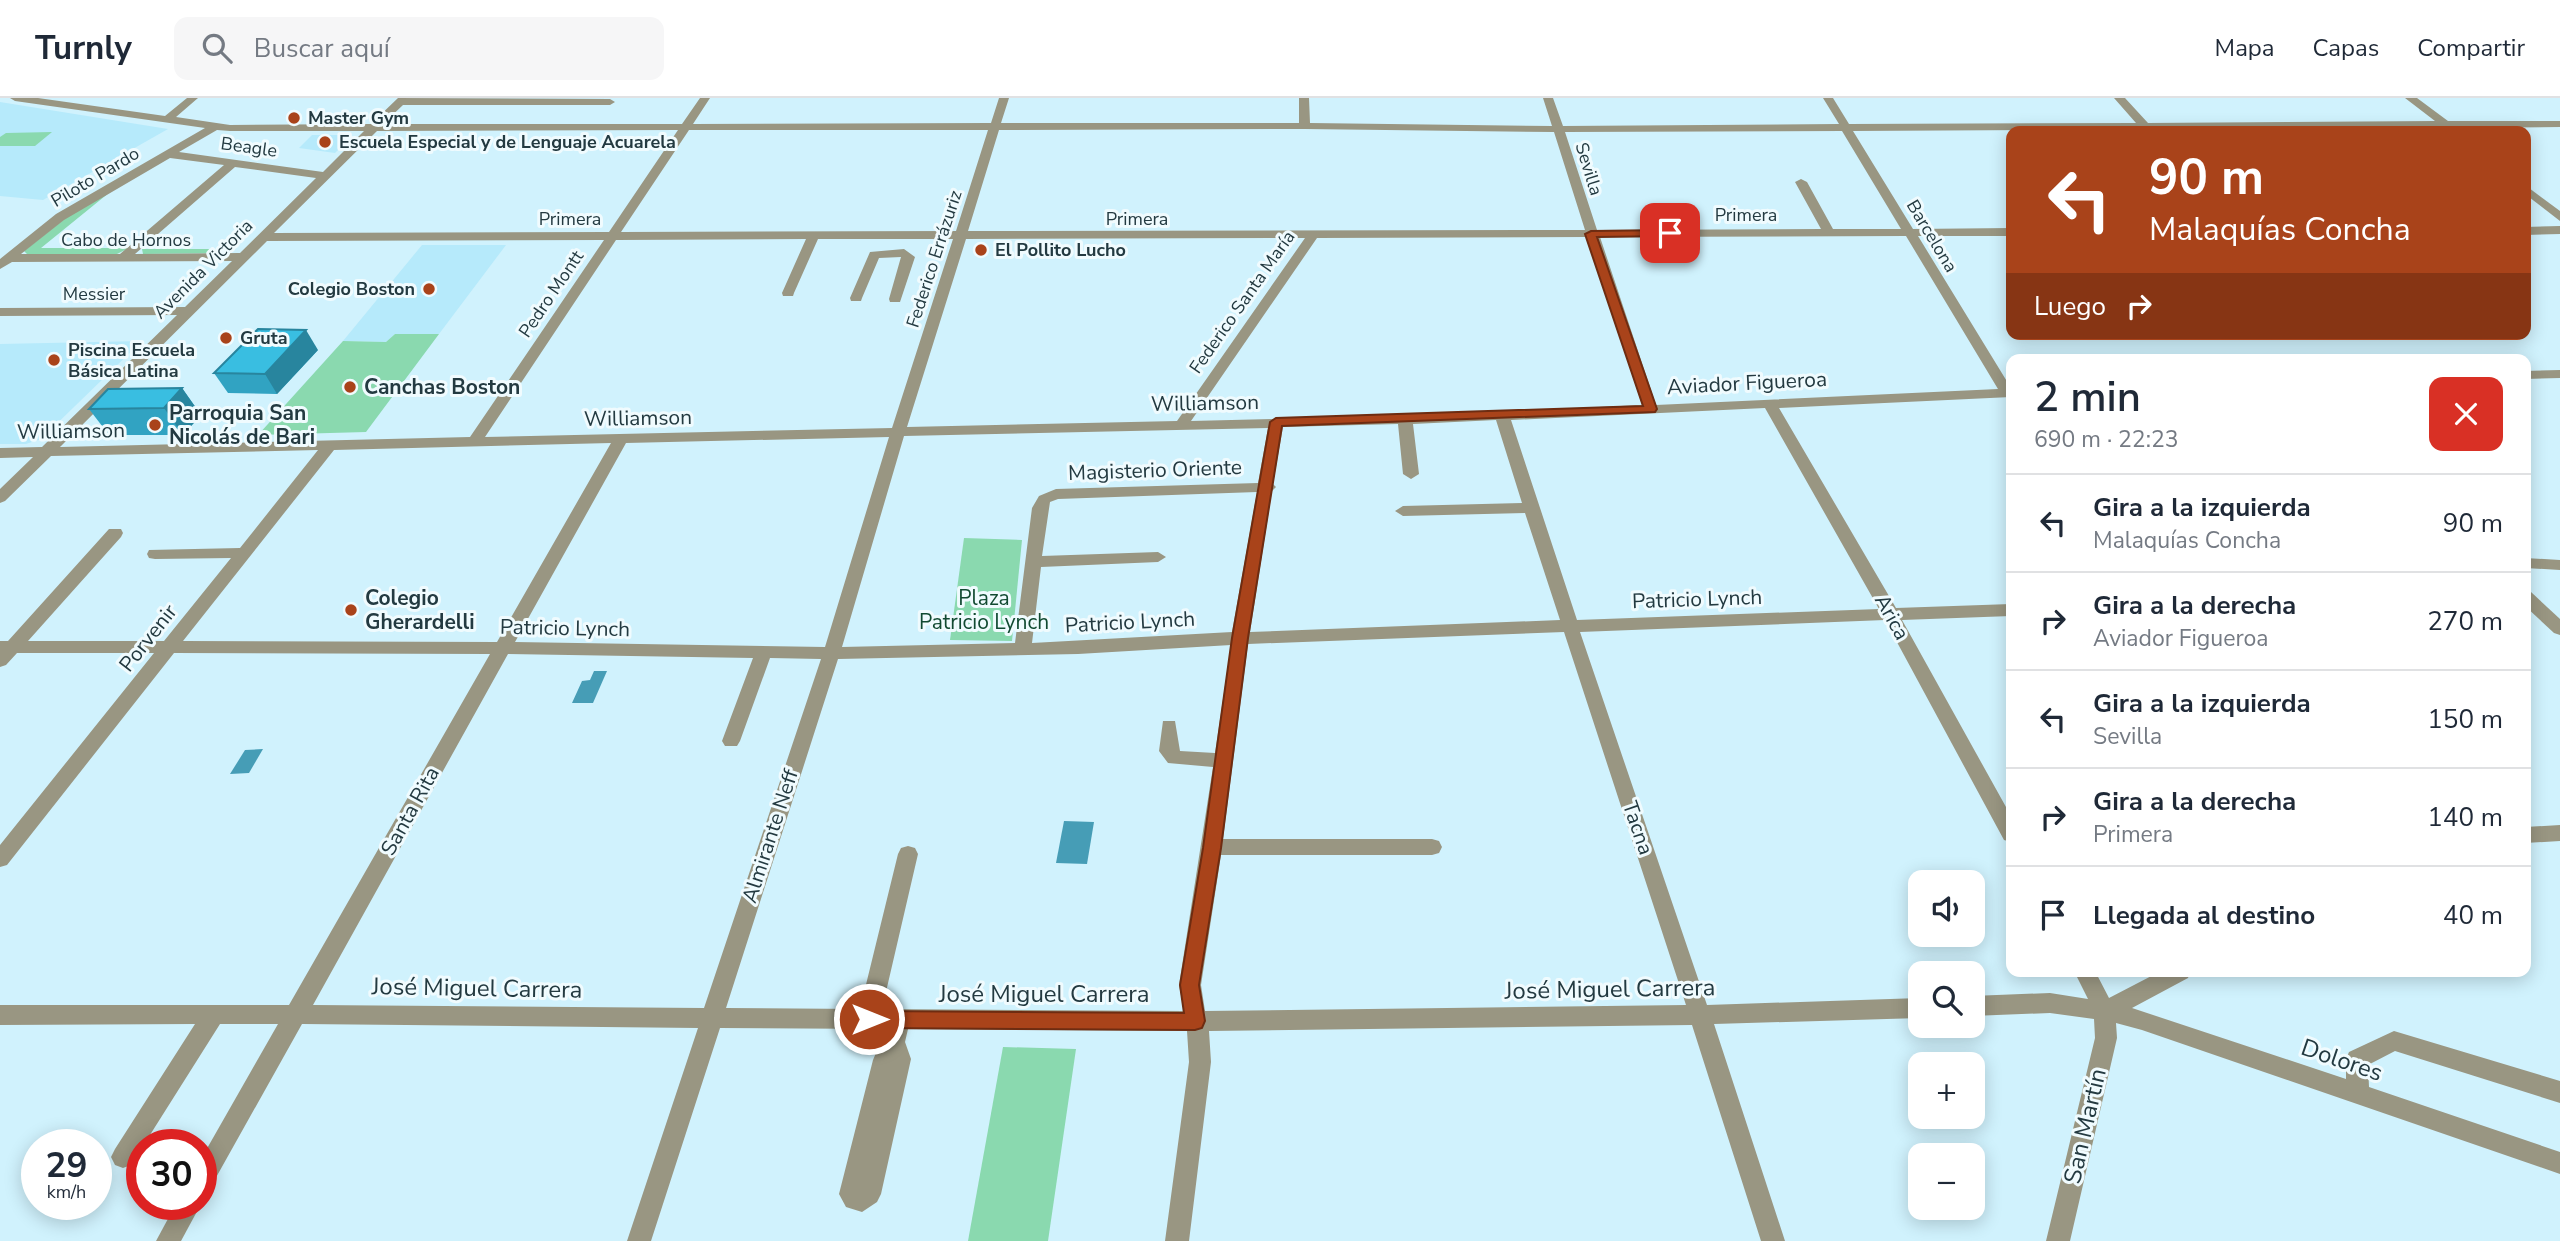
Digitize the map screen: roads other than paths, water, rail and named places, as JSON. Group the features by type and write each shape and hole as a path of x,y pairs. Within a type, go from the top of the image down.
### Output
{"street":[{"path":"15,98 214,127 2006,129"},
{"path":"52,103 64,98"},
{"path":"166,120 193,98"},
{"name":"Pedro Montt","path":"475,441 705,98"},
{"name":"Federico Errázuriz","path":"899,431 1004,98"},
{"path":"1304,98 1305,126"},
{"name":"Sevilla","path":"1548,98 1650,409"},
{"name":"Barcelona","path":"1828,98 2006,388"},
{"path":"2119,98 2145,126"},
{"path":"2410,98 2447,126"},
{"path":"402,100 610,102"},
{"name":"Avenida Victoria","path":"0,498 402,100"},
{"path":"2505,126 2560,124"},
{"name":"Piloto Pardo","path":"4,261 60,217 214,127"},
{"name":"Beagle","path":"168,154 325,176"},
{"path":"124,257 233,163"},
{"path":"1801,183 1829,232"},
{"path":"2531,193 2560,218"},
{"path":"2531,230 2560,230"},
{"name":"Primera","path":"264,237 2006,232"},
{"name":"Federico Santa María","path":"1181,425 1312,236"},
{"path":"788,293 813,237"},
{"path":"883,254 890,237"},
{"path":"856,298 872,257 904,253 909,257 895,299"},
{"name":"Cabo de Hornos","path":"4,261 243,257"},
{"name":"Messier","path":"0,312 188,312"},
{"path":"2531,375 2560,374"},
{"name":"Aviador Figueroa","path":"1276,422 1405,420 2006,393"},
{"name":"Arica","path":"1769,403 1891,615 2006,825"},
{"name":"Tacna","path":"1502,415 1568,626 1702,1015 1773,1241"},
{"path":"1405,420 1411,474"},
{"path":"1177,1241 1200,1062 1189,985 1212,848 1240,638 1268,487 1276,422"},
{"name":"Williamson","path":"0,453 1276,422"},
{"name":"Almirante Neff","path":"639,1241 831,653 899,431"},
{"name":"Santa Rita","path":"217,1154 620,440"},
{"name":"Porvenir","path":"0,859 331,444"},
{"name":"Magisterio Oriente","path":"1035,562 1040,508 1044,499 1056,494 1268,487"},
{"path":"1403,511 1531,508"},
{"path":"0,661 6,648 115,533"},
{"path":"155,554 244,554"},
{"path":"1023,649 1035,562 1158,557"},
{"path":"2531,563 2560,565"},
{"path":"2531,602 2560,629"},
{"name":"Patricio Lynch","path":"6,648 831,653 1078,648 1240,638 2006,610"},
{"path":"730,741 763,653"},
{"path":"1169,726 1168,751 1175,758 1224,761"},
{"path":"2531,835 2560,833"},
{"path":"1212,848 1432,847"},
{"path":"869,1019 908,854"},
{"path":"2087,977 2105,1011"},
{"path":"1985,1006 2050,1003 2105,1011 2170,977"},
{"name":"José Miguel Carrera","path":"0,1015 297,1013 1195,1021 1702,1015 1908,1008"},
{"name":"Dolores","path":"2105,1011 2142,1020 2560,1163"},
{"name":"San Martín","path":"2058,1241 2106,1038 2105,1011"},
{"path":"124,1157 214,1014"},
{"path":"894,1042 900,1059 869,1194 862,1200 854,1199 851,1194 884,1060 894,1042 900,1019"},
{"path":"2358,1093 2357,1059 2394,1041 2560,1092"},
{"path":"168,1241 180,1220"}],"place":[{"name":"Master Gym","path":"294,118"},
{"name":"Escuela Especial y de Lenguaje Acuarela","path":"325,142"},
{"name":"El Pollito Lucho","path":"981,250"},
{"name":"Colegio Boston","path":"429,289"},
{"name":"Gruta","path":"226,338"},
{"name":"Piscina Escuela Básica Latina","path":"54,360"},
{"name":"Canchas Boston","path":"350,387"},
{"name":"Parroquia San Nicolás de Bari","path":"155,425"},
{"name":"Colegio Gherardelli","path":"351,610"}],"park label":[{"name":"Plaza Patricio Lynch","path":"984,610"}]}
